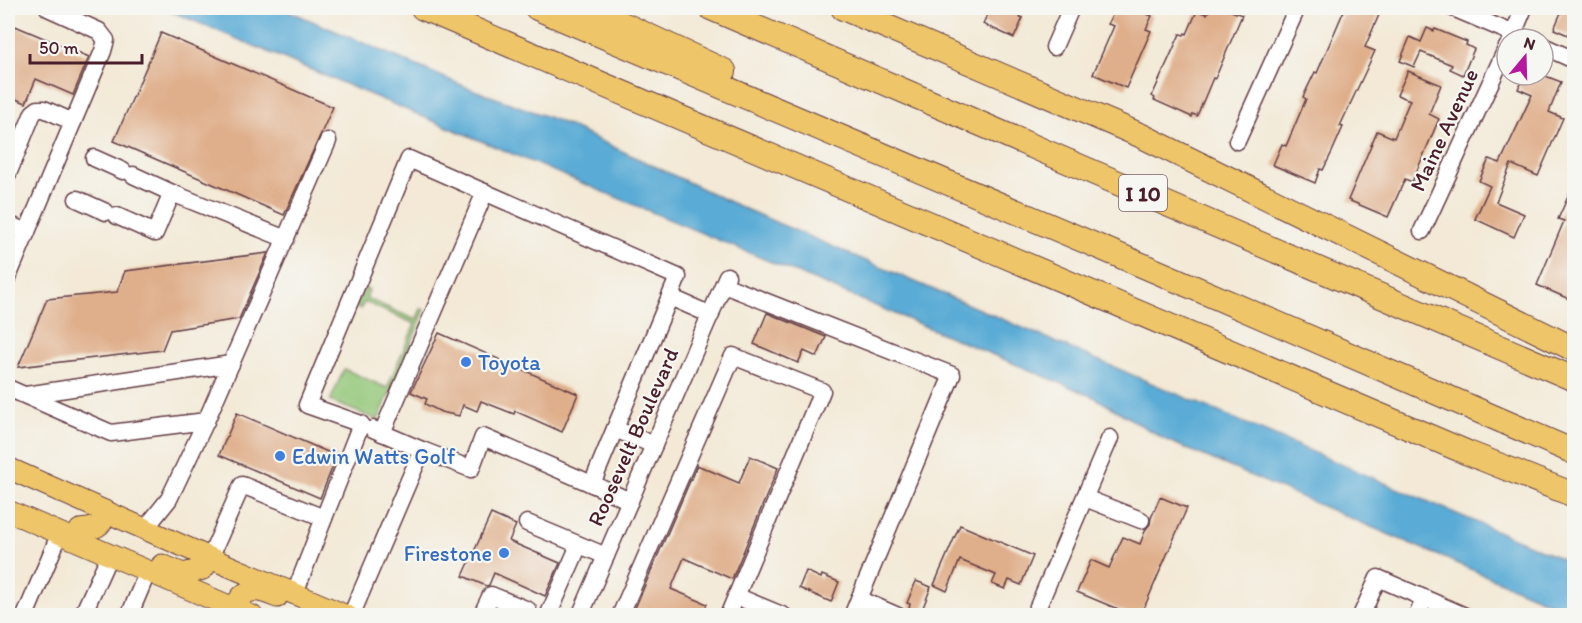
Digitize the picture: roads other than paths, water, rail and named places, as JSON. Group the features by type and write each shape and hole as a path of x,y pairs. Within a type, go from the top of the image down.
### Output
{"highway":[{"path":"423,8 1457,448 1575,495"},
{"path":"537,8 1575,452"},
{"path":"588,8 1158,272"},
{"name":"I 10","path":"711,8 1575,379"},
{"path":"843,8 1142,136 1575,349"}],"main road":[{"path":"8,468 210,558 346,615"},
{"path":"8,498 110,554 243,612"},
{"path":"8,511 70,531 183,574 204,569 210,558"},
{"path":"70,531 92,529 100,525 108,512"},
{"path":"243,612 239,599 252,591 263,591 319,615"}],"street":[{"path":"8,278 74,122 106,39 99,31 48,8"},
{"path":"1054,47 1071,8"},
{"path":"1237,141 1298,8"},
{"path":"1453,8 1495,30"},
{"name":"Maine Avenue","path":"1518,27 1524,8"},
{"path":"1555,51 1575,60"},
{"name":"Maine Avenue","path":"1422,231 1495,79"},
{"path":"8,174 33,113 38,109 44,109 74,122"},
{"path":"145,529 170,499 328,141"},
{"path":"94,158 172,193 286,239"},
{"path":"592,484 678,277 409,159 307,405 361,424 471,469 483,437 630,501"},
{"path":"382,433 485,192"},
{"path":"77,199 155,233 172,193"},
{"path":"8,224 27,232"},
{"name":"Roosevelt Boulevard","path":"580,615 726,281 952,375 859,599"},
{"path":"670,297 711,315"},
{"path":"620,615 733,356 822,392 728,615"},
{"path":"25,395 231,364"},
{"path":"8,387 111,433 206,421"},
{"path":"295,593 361,424"},
{"path":"615,429 654,445"},
{"path":"1034,615 1110,438"},
{"path":"351,615 422,450"},
{"path":"210,558 242,485 324,518"},
{"path":"1085,498 1141,520"},
{"path":"527,523 606,556"},
{"path":"25,615 70,531"},
{"path":"548,615 579,544"},
{"path":"81,615 110,554"},
{"path":"129,615 148,571"},
{"path":"1361,615 1378,578 1465,615"},
{"path":"482,615 491,595 532,614"},
{"path":"736,596 784,615"},
{"path":"1417,615 1424,598"},
{"path":"852,615 859,599 898,615"}],"water":[{"path":"163,8 282,8 466,87 556,120 745,209 1574,564 1574,613 1164,439 1094,397"}],"place":[{"name":"Toyota","path":"466,362"},
{"name":"Edwin Watts Golf","path":"280,456"},
{"name":"Firestone","path":"504,553"}]}
